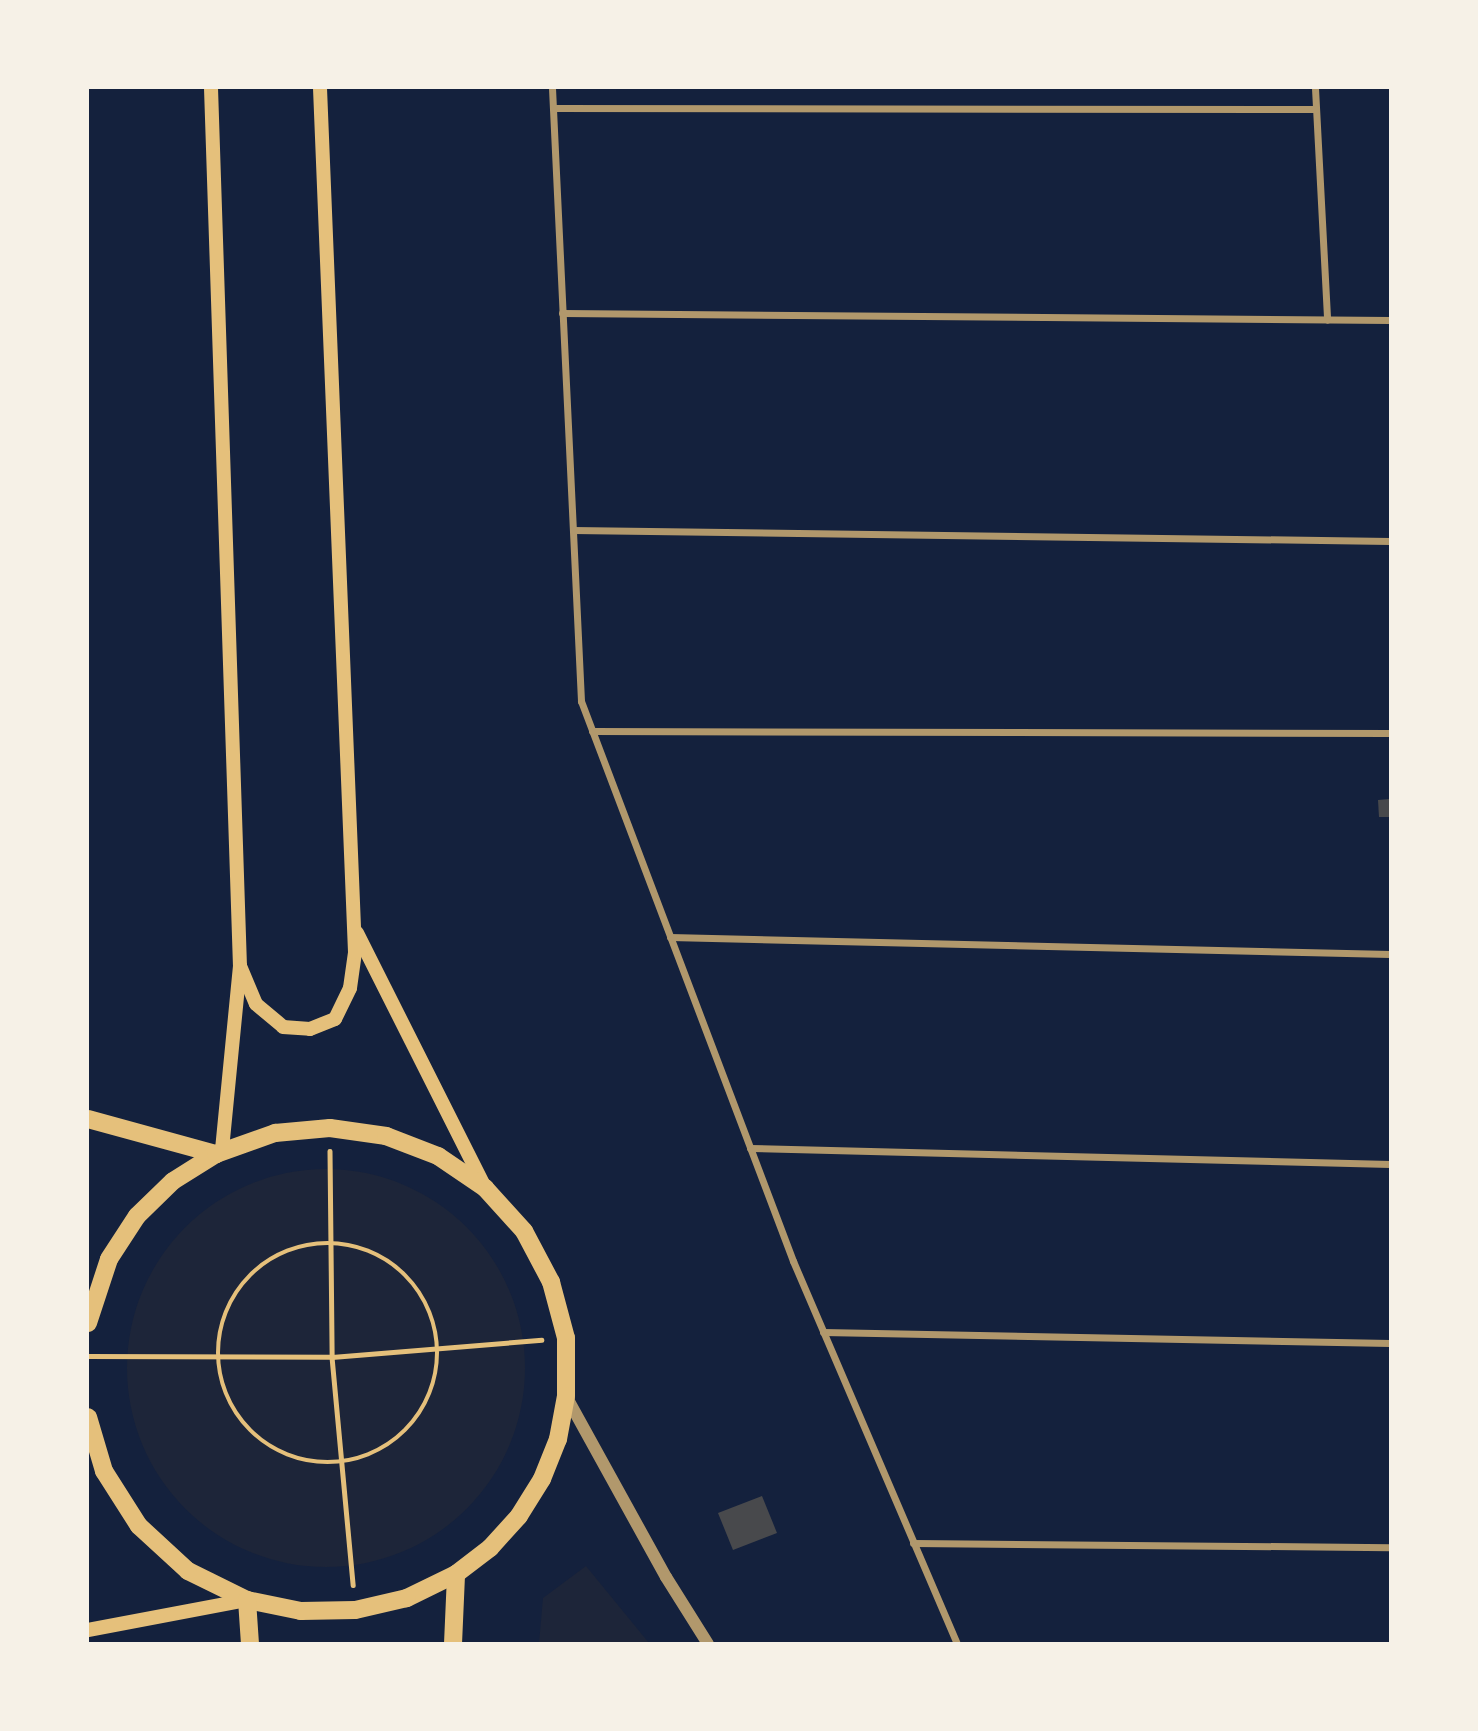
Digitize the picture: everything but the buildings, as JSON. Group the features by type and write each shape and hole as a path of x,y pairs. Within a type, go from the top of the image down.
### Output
{"main road":[{"path":"211,88 240,966 219,1152"},
{"path":"240,966 256,1004 283,1027 310,1029 335,1019 350,988 353,926 320,88"},
{"path":"353,926 485,1188"},
{"path":"88,1119 219,1152"},
{"path":"88,1323 109,1259 137,1216 173,1181 219,1152 275,1133 330,1128 386,1136 439,1156 485,1188 524,1231 551,1282 566,1338 566,1396 558,1439 525,1506 490,1548 456,1574 407,1598 355,1610 301,1611 247,1600 188,1571 139,1526 104,1471 88,1417"},
{"path":"453,1643 456,1574"},
{"path":"88,1630 247,1600"},
{"path":"247,1600 250,1643"}],"street":[{"path":"552,88 581,701 750,1148 823,1332 957,1643"},
{"path":"1315,88 1327,320"},
{"path":"553,108 1316,108"},
{"path":"562,313 1391,320"},
{"path":"573,530 1391,541"},
{"path":"592,731 1391,733"},
{"path":"670,937 1391,954"},
{"path":"750,1148 1391,1164"},
{"path":"823,1332 1391,1343"},
{"path":"566,1396 666,1577 709,1643"},
{"path":"913,1543 1391,1547"}],"path":[{"path":"330,1128 327,1242 332,1357 355,1610"},
{"path":"327,1242 371,1252 391,1262 416,1286 432,1315 439,1348 435,1381 422,1411 392,1442 373,1454 342,1463 305,1461 282,1452 242,1424 223,1393 216,1357 221,1322 236,1290 261,1264 292,1248 327,1242"},
{"path":"88,1356 332,1357 566,1338"}],"shaded area":[{"path":"326,1169 365,1172 402,1184 437,1202 467,1227 492,1257 510,1292 522,1329 525,1368 522,1407 510,1444 492,1479 467,1509 437,1534 402,1552 365,1564 326,1567 287,1564 250,1552 215,1534 185,1509 160,1479 142,1444 130,1407 127,1368 130,1329 142,1292 160,1257 185,1227 215,1202 250,1184 287,1172"},
{"path":"586,1566 649,1643 539,1643 543,1598"}]}
